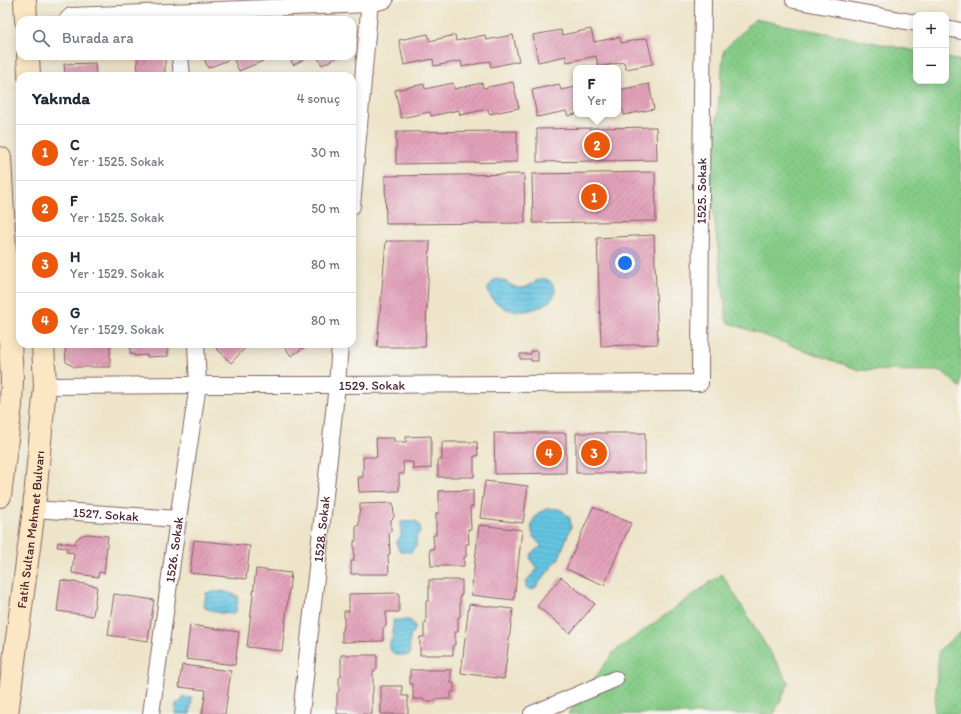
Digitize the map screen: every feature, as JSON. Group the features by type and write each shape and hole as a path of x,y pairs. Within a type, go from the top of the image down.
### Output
{"main road":[{"path":"25,0 26,16"},
{"path":"0,158 6,382 0,496"},
{"name":"Fatih Sultan Mehmet Bulvarı","path":"6,714 34,509 45,386 43,348"}],"street":[{"path":"71,16 370,2 385,0"},
{"name":"1525. Sokak","path":"700,383 700,192 703,0"},
{"path":"794,0 913,22"},
{"path":"356,161 370,2"},
{"path":"949,29 961,31"},
{"path":"180,60 182,72"},
{"name":"1526. Sokak","path":"151,714 198,385 196,348"},
{"name":"1528. Sokak","path":"301,714 340,348"},
{"name":"1529. Sokak","path":"45,386 700,383"},
{"name":"1527. Sokak","path":"34,509 178,519"},
{"path":"532,714 615,679"}],"green space":[{"path":"755,19 913,50 913,84 949,84 949,59 961,61 961,388 942,371 859,370 727,322 710,183 724,50"},
{"path":"722,574 789,683 774,714 568,714 614,652"},
{"path":"961,632 961,714 934,714 939,650"}],"water":[{"path":"497,279 516,287 523,288 540,279 546,279 553,285 555,290 554,295 551,300 540,307 520,311 511,310 497,303 490,296 488,288 493,281"},
{"path":"549,508 563,511 570,518 571,527 559,558 533,590 528,589 526,587 527,580 538,568 530,556 534,551 541,547 533,535 531,529 532,524 537,514"},
{"path":"416,521 420,529 416,537 416,547 413,548 412,552 401,552 397,544 401,536 401,522"},
{"path":"223,591 238,596 236,612 219,613 204,607 206,593"},
{"path":"393,620 410,620 414,625 410,640 410,655 395,655 390,649 390,642 393,637"},
{"path":"183,697 192,698 190,714 175,714 176,703 183,700"}],"building":[{"path":"591,29 594,42 620,37 621,43 647,38 653,64 626,69 624,62 608,65 598,65 596,56 567,62 566,56 538,62 533,35 561,30 562,35"},
{"path":"428,34 430,41 455,35 456,41 485,35 486,40 513,35 519,61 491,67 490,61 462,67 461,61 434,66 433,59 404,65 399,40"},
{"path":"137,60 165,60 165,72 138,72"},
{"path":"205,60 228,60 208,68"},
{"path":"234,60 263,60 263,61 239,71"},
{"path":"291,60 303,60 293,65"},
{"path":"319,60 332,60 322,65"},
{"path":"95,63 96,72 65,72 64,64"},
{"path":"513,82 519,108 489,114 488,109 460,115 459,110 431,116 430,112 401,118 395,90 424,84 425,89 453,83 454,89 482,83 483,88"},
{"path":"559,84 561,90 573,88 573,115 568,116 566,111 537,117 532,90"},
{"path":"649,84 654,109 624,115 623,109 621,109 621,89"},
{"path":"656,127 657,160 537,162 537,129"},
{"path":"517,131 517,162 396,164 396,132"},
{"path":"655,172 656,221 533,223 532,174"},
{"path":"524,174 525,223 386,224 385,176"},
{"path":"654,235 658,344 601,346 597,238"},
{"path":"386,241 430,241 425,347 377,347"},
{"path":"65,348 110,348 110,367 74,367 66,362"},
{"path":"130,348 168,348 168,356 134,356 134,354 130,354"},
{"path":"216,348 245,348 231,363"},
{"path":"286,348 303,348 291,356"},
{"path":"531,351 538,351 538,361 531,361 531,359 520,359 520,354 531,354"},
{"path":"494,433 566,433 566,473 495,474"},
{"path":"576,433 645,433 645,473 576,473"},
{"path":"431,436 431,468 413,469 413,462 403,462 404,474 399,474 399,491 359,492 358,477 363,477 363,457 377,457 376,438 394,438 394,442 406,442 406,437"},
{"path":"442,442 477,442 478,456 474,456 474,477 438,477 438,460 442,460"},
{"path":"485,481 528,486 523,523 480,518"},
{"path":"473,490 473,507 470,507 471,529 468,529 469,544 466,544 464,566 431,566 430,549 434,549 433,535 436,535 436,513 439,513 439,491"},
{"path":"393,503 394,517 391,520 391,532 389,533 389,574 351,574 351,561 354,561 356,526 359,526 360,504"},
{"path":"593,507 631,523 604,585 566,569"},
{"path":"479,525 522,530 514,600 471,595"},
{"path":"88,534 108,536 104,573 99,572 98,577 72,573 74,553 66,552 67,548 57,547 58,542 75,544 79,537"},
{"path":"194,540 250,546 246,579 190,573"},
{"path":"256,569 291,573 282,651 247,647"},
{"path":"561,577 595,604 570,633 537,606"},
{"path":"61,580 97,586 93,616 57,611"},
{"path":"429,580 462,580 460,617 458,617 458,632 455,632 453,655 420,655 420,637 424,637 424,623 426,623 426,601 429,601"},
{"path":"399,593 399,612 386,612 386,626 383,628 383,641 342,642 344,611 349,611 349,594"},
{"path":"114,594 154,600 148,641 108,635"},
{"path":"469,604 513,609 504,679 461,673"},
{"path":"190,625 239,632 235,665 186,659"},
{"path":"341,655 377,655 377,669 373,672 372,714 337,714 337,693 339,691 339,678 341,676"},
{"path":"182,665 231,671 225,714 202,714 206,690 179,687"},
{"path":"410,670 451,670 451,683 454,683 454,692 451,692 451,699 424,701 424,699 413,699 413,684 410,684"},
{"path":"381,686 402,686 402,696 408,696 408,714 381,714"}],"place":[{"name":"F","path":"597,145"},
{"name":"C","path":"594,197"},
{"name":"G","path":"549,453"},
{"name":"H","path":"594,453"}]}
